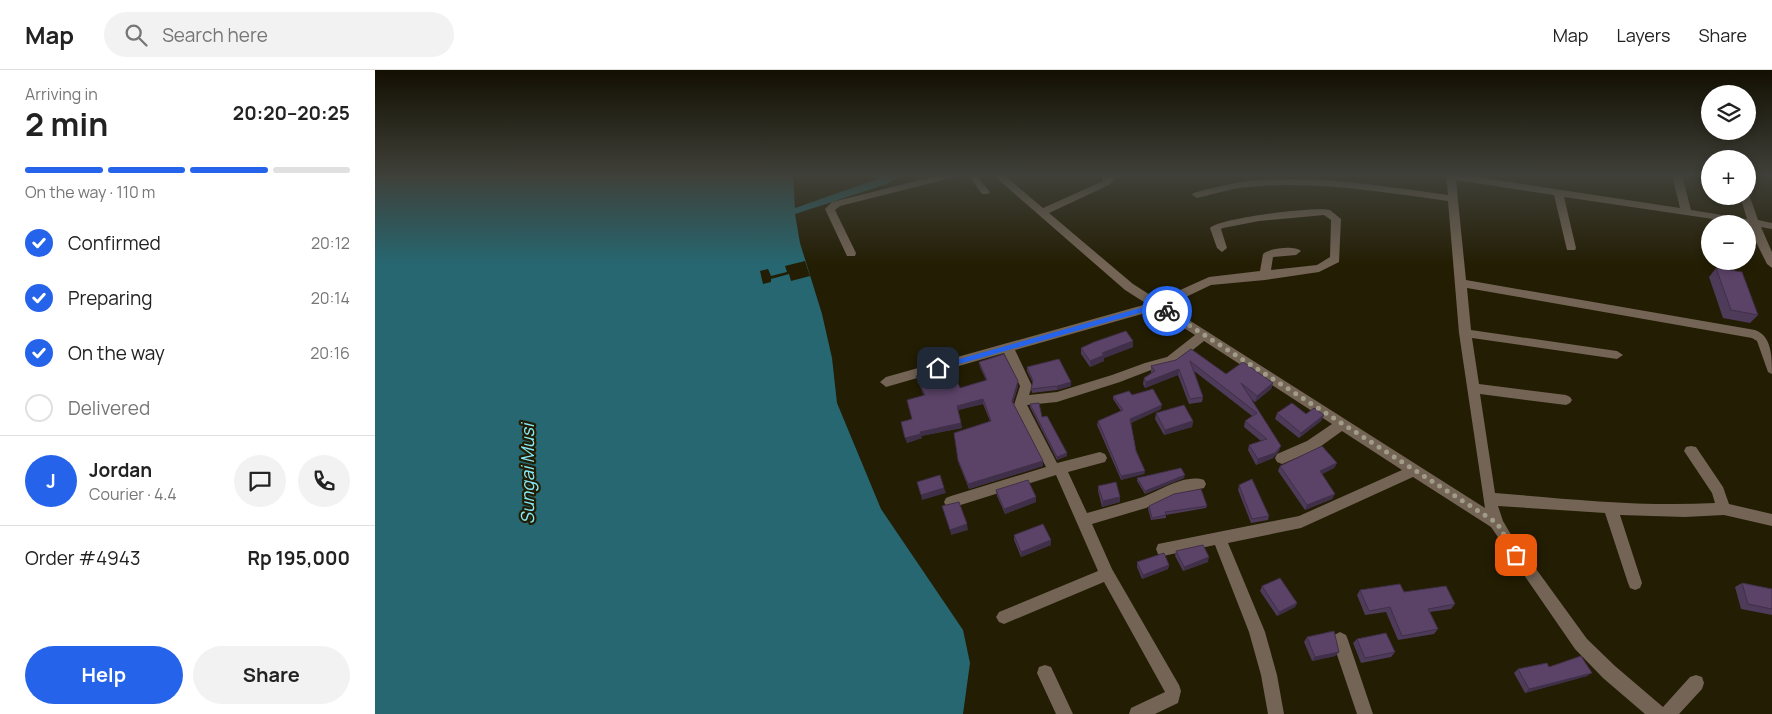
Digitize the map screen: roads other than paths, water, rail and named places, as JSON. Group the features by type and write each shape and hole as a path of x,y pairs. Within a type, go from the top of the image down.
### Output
{"street":[{"path":"835,205 830,209 851,253"},
{"path":"1032,205 1129,287 1275,379 1413,471 1497,523"},
{"path":"1041,213 1058,205"},
{"path":"1454,205 1465,333 1489,499 1497,523 1560,617 1595,659 1659,714"},
{"path":"1561,205 1571,248"},
{"path":"1642,205 1705,215"},
{"path":"1684,205 1686,212"},
{"path":"885,382 1158,305 1209,281 1265,276 1319,268 1330,264 1335,259 1336,219 1326,212 1315,212 1259,218 1220,225 1215,228 1221,248"},
{"path":"1756,223 1772,226"},
{"path":"1756,228 1772,264"},
{"path":"1265,276 1268,254 1296,251"},
{"path":"1461,283 1755,334 1762,339 1772,369"},
{"path":"1465,333 1617,355"},
{"path":"1021,401 1057,397 1116,379 1149,366 1171,361 1204,335"},
{"path":"1008,348 1026,386 1020,405 1057,469 1083,520 1107,574 1173,691 1172,697 1137,714"},
{"path":"1473,388 1566,400"},
{"path":"1282,458 1312,445 1342,424"},
{"path":"1691,451 1718,491 1724,509"},
{"path":"951,502 1057,469 1100,458"},
{"path":"1163,549 1301,522 1413,471"},
{"path":"1083,520 1145,502 1171,490 1199,484"},
{"path":"1489,499 1685,511 1724,509 1772,520"},
{"path":"1610,507 1635,583"},
{"path":"1223,537 1257,632 1269,675 1276,714"},
{"path":"1004,617 1107,574"},
{"path":"1340,640 1363,714"},
{"path":"1045,673 1065,714"},
{"path":"1668,714 1695,683"}],"water":[{"name":"Sungai Musi","path":"375,205 795,205 795,208 803,205 822,205 795,214 800,243 822,314 832,358 837,403 881,509 963,630 970,663 963,714 375,714"}]}
